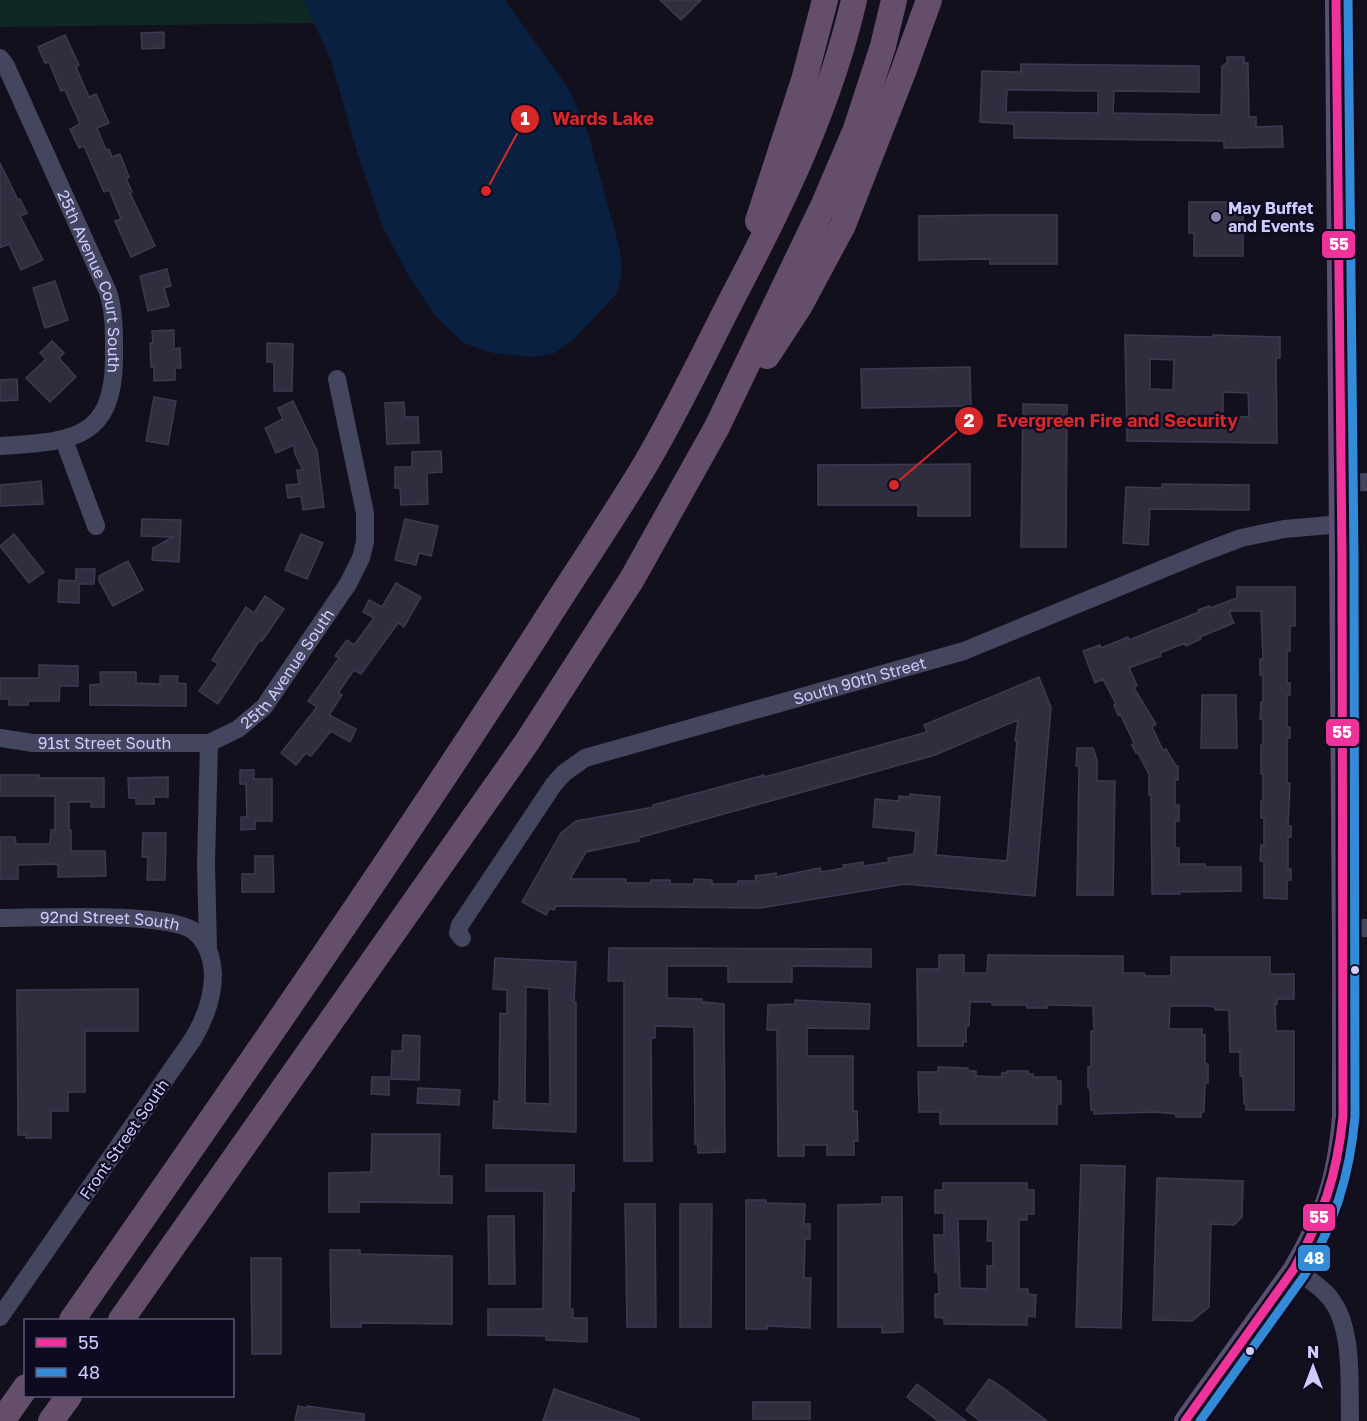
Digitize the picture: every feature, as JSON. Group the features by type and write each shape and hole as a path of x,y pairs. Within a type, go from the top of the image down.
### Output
{"highway":[{"path":"734,296 804,80 825,0"},
{"path":"73,1319 252,1061 501,690 644,466 689,387 767,235 823,103 854,0"},
{"path":"122,1319 527,742 632,579 717,427 801,255 856,129 883,46 894,0"},
{"path":"717,427 799,307 843,225 929,0"},
{"path":"2,1421 24,1390"},
{"path":"51,1421 68,1397"}],"main road":[{"path":"1185,1421 1294,1269 1326,1206 1341,1147 1343,1116 1342,483 1336,0"}],"street":[{"name":"25th Avenue Court South","path":"0,58 112,304 114,385 109,401 93,424 79,434 64,440"},
{"name":"25th Avenue South","path":"209,743 238,729 264,707 348,584 361,558 366,535 365,513 338,379"},
{"path":"0,446 64,440 96,526"},
{"path":"1342,483 1367,483"},
{"name":"South 90th Street","path":"462,938 458,933 460,925 554,784 564,773 585,758 964,651 1241,538 1284,529 1342,525"},
{"name":"91st Street South","path":"0,738 33,743 209,743"},
{"path":"208,948 206,864 209,743"},
{"name":"92nd Street South","path":"0,918 164,921 180,924 195,932 208,948"},
{"path":"1343,928 1367,928"},
{"name":"Front Street South","path":"0,1317 201,1025 212,989 212,967 208,948"},
{"path":"1294,1269 1323,1290 1332,1299 1340,1314 1347,1344 1350,1421"}],"green space":[{"path":"0,0 304,0 314,23 0,27"}],"water":[{"path":"304,0 505,0 569,89 588,133 620,250 622,271 617,293 575,338 555,353 532,357 493,353 464,343 436,317 410,278 383,228 357,152 331,61"}],"building":[{"path":"660,0 701,0 681,20"},
{"path":"164,32 164,48 142,49 141,33"},
{"path":"65,35 79,65 76,67 89,97 96,94 109,123 97,128 106,150 109,149 112,157 120,154 129,177 126,178 132,192 130,193 155,246 131,257 115,221 121,219 109,190 104,192 84,146 79,148 70,129 80,124 65,90 61,91 49,62 45,63 38,47"},
{"path":"1227,57 1244,57 1244,63 1248,63 1249,117 1256,117 1256,127 1282,126 1283,147 1224,148 1224,141 1014,138 1014,124 980,122 982,71 1021,72 1021,64 1199,66 1199,92 1114,91 1113,113 1221,115 1222,66 1227,63","holes":["1007,90 1098,91 1098,113 1006,112"]},
{"path":"0,163 27,213 20,216 43,260 21,270 9,244 0,248"},
{"name":"May Buffet and Events","path":"1189,202 1243,202 1243,256 1194,256 1194,233 1189,233"},
{"path":"1057,215 1057,264 990,264 990,259 919,260 919,216"},
{"path":"167,269 171,286 164,288 169,306 148,311 140,276"},
{"path":"55,281 68,320 45,328 33,288"},
{"path":"174,330 174,349 180,348 181,368 175,368 175,380 154,381 150,343 153,343 152,331"},
{"path":"1125,335 1280,337 1280,358 1276,358 1277,443 1127,441","holes":["1150,359 1174,360 1173,390 1150,389","1223,392 1248,393 1249,417 1223,416"]},
{"path":"52,341 64,353 59,358 76,377 50,402 26,378 46,359 40,353"},
{"path":"267,343 293,344 292,391 274,391 274,362 267,362"},
{"path":"970,367 971,406 862,408 861,369"},
{"path":"17,379 18,400 0,401 0,380"},
{"path":"154,397 176,401 168,445 146,441"},
{"path":"293,401 317,451 324,507 303,510 301,496 288,498 286,485 299,484 297,470 303,470 295,454 294,445 276,453 265,428 283,419 278,408"},
{"path":"404,402 405,417 418,417 419,443 387,444 385,403"},
{"path":"1023,404 1067,405 1066,547 1021,547"},
{"path":"441,451 442,472 427,473 428,504 401,505 400,488 395,488 395,467 412,467 412,452"},
{"path":"970,464 970,516 918,516 918,505 818,505 818,465"},
{"path":"41,481 43,504 0,506 0,485"},
{"path":"1162,484 1249,485 1249,510 1150,509 1148,545 1123,543 1126,487 1162,488"},
{"path":"142,519 181,520 179,562 152,560 153,548 173,537 141,536"},
{"path":"405,519 438,526 431,556 419,553 416,565 395,560"},
{"path":"14,534 44,572 29,583 0,546"},
{"path":"301,534 323,543 307,579 285,570"},
{"path":"128,561 143,590 113,606 99,581 99,576"},
{"path":"76,569 95,569 94,584 79,584 79,603 58,602 59,580 76,581"},
{"path":"396,583 421,597 404,627 398,623 361,674 354,670 338,693 342,695 329,715 356,729 350,742 331,731 311,756 306,753 296,765 281,753 317,707 308,701 339,658 335,656 347,640 354,645 374,618 363,612 369,600 382,607"},
{"path":"1237,587 1295,587 1295,626 1290,626 1290,651 1287,651 1287,683 1290,683 1290,695 1287,695 1287,727 1290,727 1290,738 1287,738 1287,783 1290,783 1288,826 1291,826 1291,837 1288,837 1288,869 1291,869 1291,880 1287,880 1287,899 1264,898 1264,862 1260,861 1261,845 1264,845 1264,818 1261,818 1263,719 1260,719 1261,702 1263,702 1263,675 1260,675 1260,659 1263,659 1261,611 1229,611 1234,623 1200,637 1201,639 1186,646 1185,643 1160,653 1161,656 1129,668 1137,685 1134,688 1156,724 1152,727 1163,750 1166,749 1178,766 1178,780 1175,780 1175,805 1179,805 1179,821 1175,821 1175,848 1179,848 1179,864 1241,867 1241,891 1152,894 1149,774 1132,745 1134,743 1120,714 1118,715 1114,705 1116,704 1103,679 1095,683 1083,651 1100,645 1101,648 1128,637 1129,640 1199,612 1198,610 1237,598"},
{"path":"265,596 284,609 262,641 260,640 218,704 199,691 218,664 212,660 246,607 254,613"},
{"path":"39,665 78,666 78,686 60,686 59,701 28,701 28,705 9,705 9,699 0,699 0,678 39,678"},
{"path":"100,672 136,672 136,683 160,684 160,676 178,676 177,683 186,684 186,706 90,705 90,685 101,684"},
{"path":"1039,677 1051,707 1035,896 905,884 761,908 556,906 554,910 550,908 546,915 522,902 561,833 576,821 654,807 653,805 783,772 927,732 924,725","holes":["1018,720 1015,741 1017,741 1007,861 936,855 940,797 910,794 910,797 899,796 899,801 875,799 873,827 916,831 914,854 888,858 889,862 864,866 863,862 821,872 820,868 776,877 776,873 755,876 756,881 738,881 738,884 712,884 712,880 694,879 694,884 670,884 670,880 626,883 626,879 570,879 586,852 639,841 638,838 935,755"]},
{"path":"1202,695 1236,695 1237,748 1201,748"},
{"path":"1077,748 1093,748 1097,760 1097,781 1115,781 1113,895 1077,895 1079,766 1076,766"},
{"path":"240,770 254,770 254,779 272,779 272,821 255,821 255,829 241,830 241,817 247,817 246,784 240,784"},
{"path":"0,775 39,775 39,778 104,778 104,807 91,807 91,802 69,802 69,830 71,830 71,851 105,851 106,876 58,877 58,864 18,865 18,879 0,879 0,837 15,837 16,844 50,844 51,830 55,830 55,796 0,796"},
{"path":"168,777 168,797 154,797 154,804 136,804 136,798 129,798 128,778"},
{"path":"143,833 166,833 165,880 147,880 148,857 142,857"},
{"path":"255,856 273,856 274,892 242,892 242,874 255,874"},
{"path":"609,948 871,949 871,967 792,966 792,982 728,982 728,966 667,966 667,998 702,999 702,1002 724,1004 725,1152 698,1153 698,1144 695,1144 694,1027 655,1026 655,1038 651,1038 652,1161 624,1161 624,981 608,981"},
{"path":"939,955 964,955 964,973 987,973 988,955 1123,956 1123,973 1144,973 1145,976 1171,976 1171,957 1270,957 1270,974 1294,974 1294,999 1277,999 1277,1004 1275,1004 1276,1031 1294,1031 1294,1110 1246,1110 1243,1076 1240,1076 1240,1052 1230,1052 1229,1010 1215,1010 1215,1007 1170,1006 1169,1029 1202,1029 1202,1035 1205,1035 1205,1064 1208,1064 1208,1083 1205,1083 1204,1112 1201,1112 1201,1117 1176,1117 1176,1114 1156,1112 1094,1114 1094,1110 1091,1110 1090,1088 1088,1088 1088,1067 1091,1067 1091,1031 1094,1031 1093,1006 1047,1005 1047,1008 1027,1008 1027,1005 992,1005 992,1002 970,1002 969,1026 966,1026 966,1042 963,1042 963,1046 918,1046 917,969 939,969"},
{"path":"495,958 576,962 574,1002 576,1002 576,1132 493,1128 494,1101 499,1102 500,1013 507,1014 507,990 493,989","holes":["526,987 549,989 550,1104 525,1103"]},
{"path":"138,989 138,1031 85,1031 85,1092 68,1092 68,1111 51,1111 51,1138 26,1138 26,1135 18,1135 17,990"},
{"path":"795,1000 870,1004 869,1029 807,1028 807,1056 853,1056 853,1111 857,1111 858,1141 854,1141 854,1155 827,1155 827,1145 804,1145 804,1156 778,1156 777,1030 767,1030 768,1005 795,1004"},
{"path":"403,1035 420,1036 419,1080 391,1079 392,1051 402,1051"},
{"path":"938,1067 968,1068 968,1071 976,1071 976,1076 1002,1077 1002,1073 1007,1073 1007,1071 1028,1071 1028,1074 1033,1074 1033,1077 1056,1077 1056,1081 1061,1081 1061,1104 1057,1104 1057,1124 940,1124 940,1112 919,1112 918,1072 938,1072"},
{"path":"372,1077 389,1077 389,1095 371,1094"},
{"path":"418,1088 460,1090 459,1105 417,1103"},
{"path":"372,1134 440,1134 439,1176 452,1176 452,1203 359,1202 359,1212 329,1212 329,1173 371,1172"},
{"path":"486,1165 574,1165 574,1191 571,1191 570,1309 573,1309 573,1318 587,1318 587,1342 546,1340 546,1336 488,1335 488,1309 543,1309 544,1191 486,1191"},
{"path":"1081,1165 1125,1166 1121,1328 1076,1327"},
{"path":"1157,1178 1243,1181 1242,1217 1234,1225 1211,1224 1209,1307 1192,1321 1153,1320"},
{"path":"943,1183 1027,1183 1027,1190 1034,1190 1034,1214 1027,1214 1027,1220 1019,1220 1019,1289 1028,1289 1028,1294 1036,1295 1035,1317 1027,1316 1027,1325 944,1324 944,1318 935,1317 935,1294 939,1294 938,1272 935,1272 934,1235 944,1235 944,1213 935,1213 935,1190 943,1190","holes":["958,1219 988,1219 987,1241 993,1241 993,1266 987,1266 987,1289 960,1288"]},
{"path":"882,1197 902,1197 903,1332 882,1333 882,1327 838,1327 838,1205 882,1204"},
{"path":"746,1200 805,1204 804,1224 810,1224 810,1239 805,1239 804,1278 811,1278 810,1328 767,1326 767,1329 746,1329"},
{"path":"625,1204 655,1204 656,1327 627,1327"},
{"path":"680,1204 712,1204 711,1327 680,1327"},
{"path":"488,1216 514,1216 515,1284 489,1284"},
{"path":"330,1250 360,1250 360,1254 452,1256 452,1324 361,1323 361,1327 331,1327"},
{"path":"251,1258 281,1258 281,1354 252,1354"},
{"path":"989,1379 1047,1421 980,1421 966,1410"},
{"path":"917,1384 966,1421 938,1421 907,1397"},
{"path":"554,1389 639,1419 639,1421 543,1421"},
{"path":"753,1402 810,1402 810,1419 753,1419"},
{"path":"298,1406 364,1414 364,1421 295,1421"}],"transit line":[{"name":"55","path":"1185,1421 1294,1269 1304,1250 1321,1213 1333,1177 1343,1116 1342,558 1336,0"},
{"name":"48","path":"1200,1421 1304,1276 1315,1257 1339,1199 1353,1138 1355,1116 1354,558 1348,0"}],"place":[{"name":"Wards Lake","path":"486,191"},
{"name":"May Buffet and Events","path":"1216,217"},
{"name":"Evergreen Fire and Security","path":"894,485"}]}
